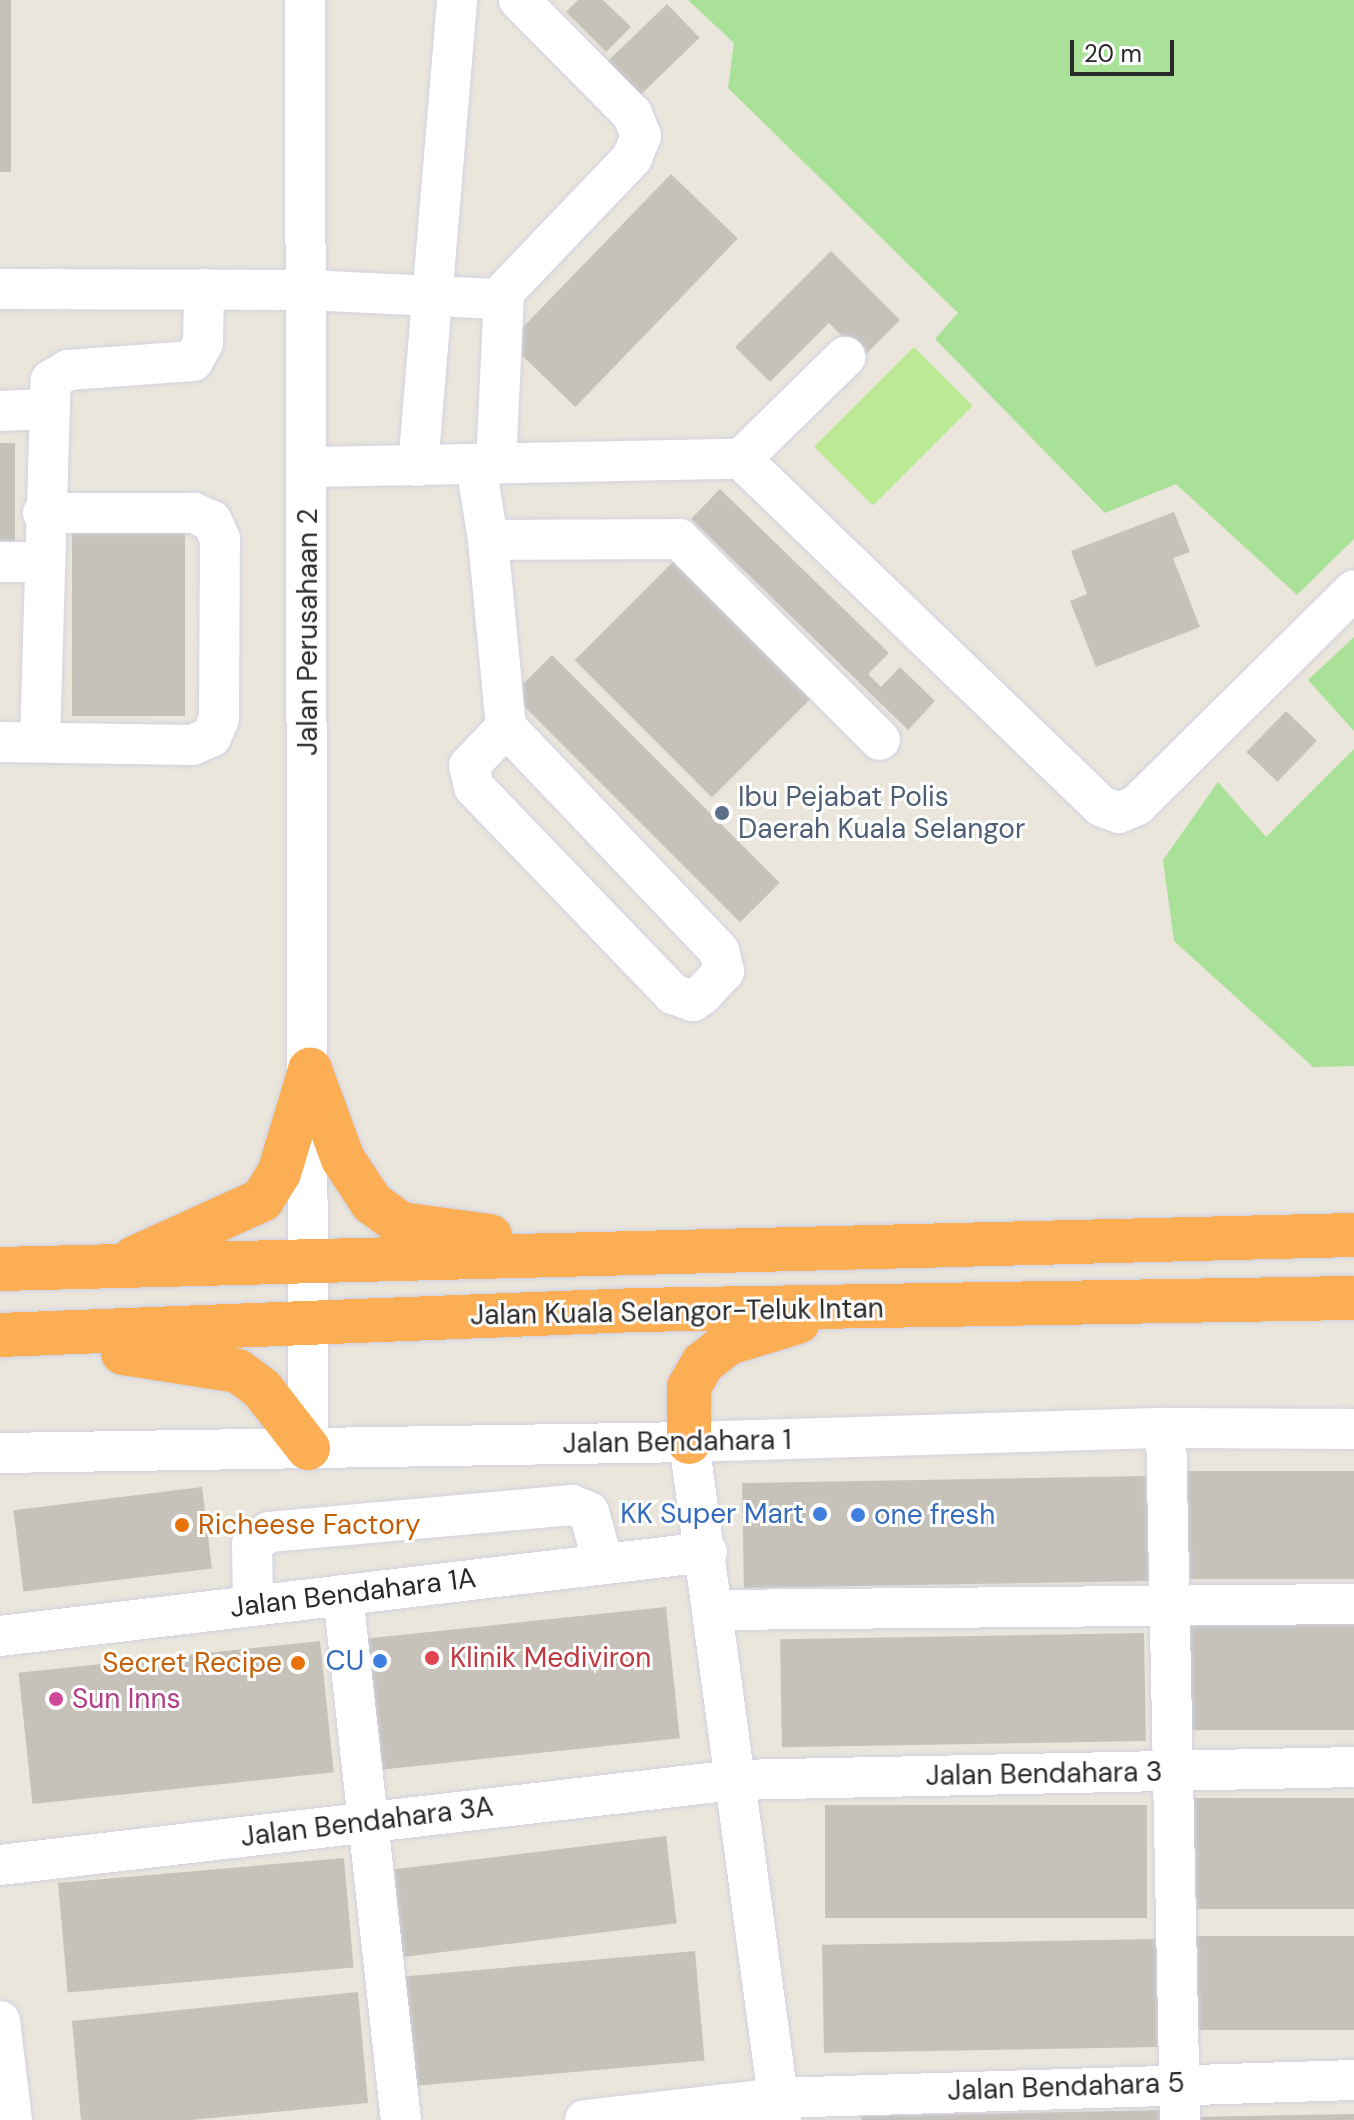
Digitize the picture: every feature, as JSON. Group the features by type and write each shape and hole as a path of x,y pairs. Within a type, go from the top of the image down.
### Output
{"highway":[{"path":"310,1070 343,1159 372,1203 401,1224 732,1254"},
{"path":"113,1267 262,1200 279,1173 310,1070"},
{"name":"Jalan Kuala Selangor-Teluk Intan","path":"0,1269 732,1254 1354,1235"},
{"name":"Jalan Kuala Selangor-Teluk Intan","path":"0,1335 635,1310 1354,1298"},
{"path":"689,1442 689,1387 703,1363 729,1343 847,1308"},
{"path":"0,1351 151,1354 238,1371 262,1389 308,1448"}],"street":[{"name":"Jalan Perusahaan 2","path":"305,0 310,1070 308,1448"},
{"path":"418,466 457,0"},
{"path":"506,727 469,766 474,787 673,994 693,1001 702,995 724,971 719,951 506,727 488,540 486,464 501,299 632,158 641,136 632,114 519,0"},
{"path":"0,289 307,290 501,299"},
{"path":"40,742 48,390 58,373 193,361 203,343 204,289"},
{"path":"308,467 741,459 845,357"},
{"path":"0,411 47,409"},
{"path":"741,459 1109,811 1137,805 1354,590"},
{"path":"0,742 192,745 211,737 219,719 220,539 212,521 194,513 43,513"},
{"path":"488,540 679,539 880,740"},
{"path":"0,562 43,562"},
{"path":"1166,1428 1180,2102"},
{"name":"Jalan Bendahara 1","path":"0,1453 689,1442 1166,1428 1354,1429"},
{"path":"689,1442 707,1552 780,2109"},
{"path":"253,1605 252,1544 269,1532 572,1505 581,1506 593,1521 603,1563"},
{"name":"Jalan Bendahara 1A","path":"0,1636 707,1552"},
{"path":"343,1595 401,2120"},
{"path":"714,1610 1354,1604"},
{"name":"Jalan Bendahara 3","path":"735,1780 1354,1767"},
{"name":"Jalan Bendahara 3A","path":"0,1865 735,1780"},
{"path":"0,2021 12,2120"},
{"name":"Jalan Bendahara 5","path":"585,2120 780,2109 1180,2102 1354,2080"}],"green space":[{"path":"688,0 1354,0 1354,539 1297,595 1176,484 1105,513 935,339 958,313 728,88 734,43"},
{"path":"914,347 973,406 873,505 814,447"},
{"path":"1354,637 1354,731 1308,680"},
{"path":"1354,749 1354,1066 1313,1067 1174,941 1163,860 1218,782 1266,837"}],"building":[{"path":"0,0 11,0 11,172 0,172"},
{"path":"578,0 603,0 631,27 606,52 566,12"},
{"path":"667,4 700,38 639,97 606,63"},
{"path":"671,174 738,239 575,407 508,342"},
{"path":"831,251 900,320 863,357 829,323 770,382 735,347"},
{"path":"0,443 15,443 15,541 0,541"},
{"path":"720,489 889,653 868,674 881,687 900,667 935,701 908,730 691,519"},
{"path":"1174,512 1190,552 1173,558 1200,627 1096,667 1070,601 1087,594 1071,551"},
{"path":"72,532 185,532 185,716 72,716"},
{"path":"673,562 810,699 712,797 575,660"},
{"path":"552,655 780,883 740,922 512,695"},
{"path":"1286,711 1317,741 1277,782 1246,752"},
{"path":"1186,1471 1354,1471 1354,1579 1186,1579"},
{"path":"1147,1476 1149,1581 744,1588 742,1483"},
{"path":"202,1487 212,1568 23,1592 13,1510"},
{"path":"666,1607 680,1738 378,1770 365,1639"},
{"path":"1183,1623 1354,1623 1354,1730 1183,1730"},
{"path":"1144,1633 1146,1741 782,1747 780,1639"},
{"path":"320,1641 334,1772 32,1804 19,1673"},
{"path":"1189,1798 1354,1798 1354,1909 1189,1909"},
{"path":"825,1805 1147,1805 1147,1918 825,1918"},
{"path":"666,1836 677,1923 399,1957 388,1870"},
{"path":"344,1858 354,1968 68,1993 58,1883"},
{"path":"1193,1936 1354,1936 1354,2030 1193,2030"},
{"path":"1157,1939 1159,2047 824,2053 822,1945"},
{"path":"695,1951 705,2061 399,2087 389,1978"},
{"path":"358,1992 368,2103 191,2120 81,2120 72,2021"},
{"path":"1165,2110 1165,2120 861,2120 861,2116"},
{"path":"1354,2114 1354,2120 1191,2120 1191,2117"}],"place":[{"name":"Ibu Pejabat Polis Daerah Kuala Selangor","path":"722,813"},
{"name":"KK Super Mart","path":"820,1514"},
{"name":"one fresh","path":"858,1515"},
{"name":"Richeese Factory","path":"182,1525"},
{"name":"Klinik Mediviron","path":"432,1658"},
{"name":"CU","path":"380,1661"},
{"name":"Secret Recipe","path":"298,1663"},
{"name":"Sun Inns","path":"56,1699"}]}
